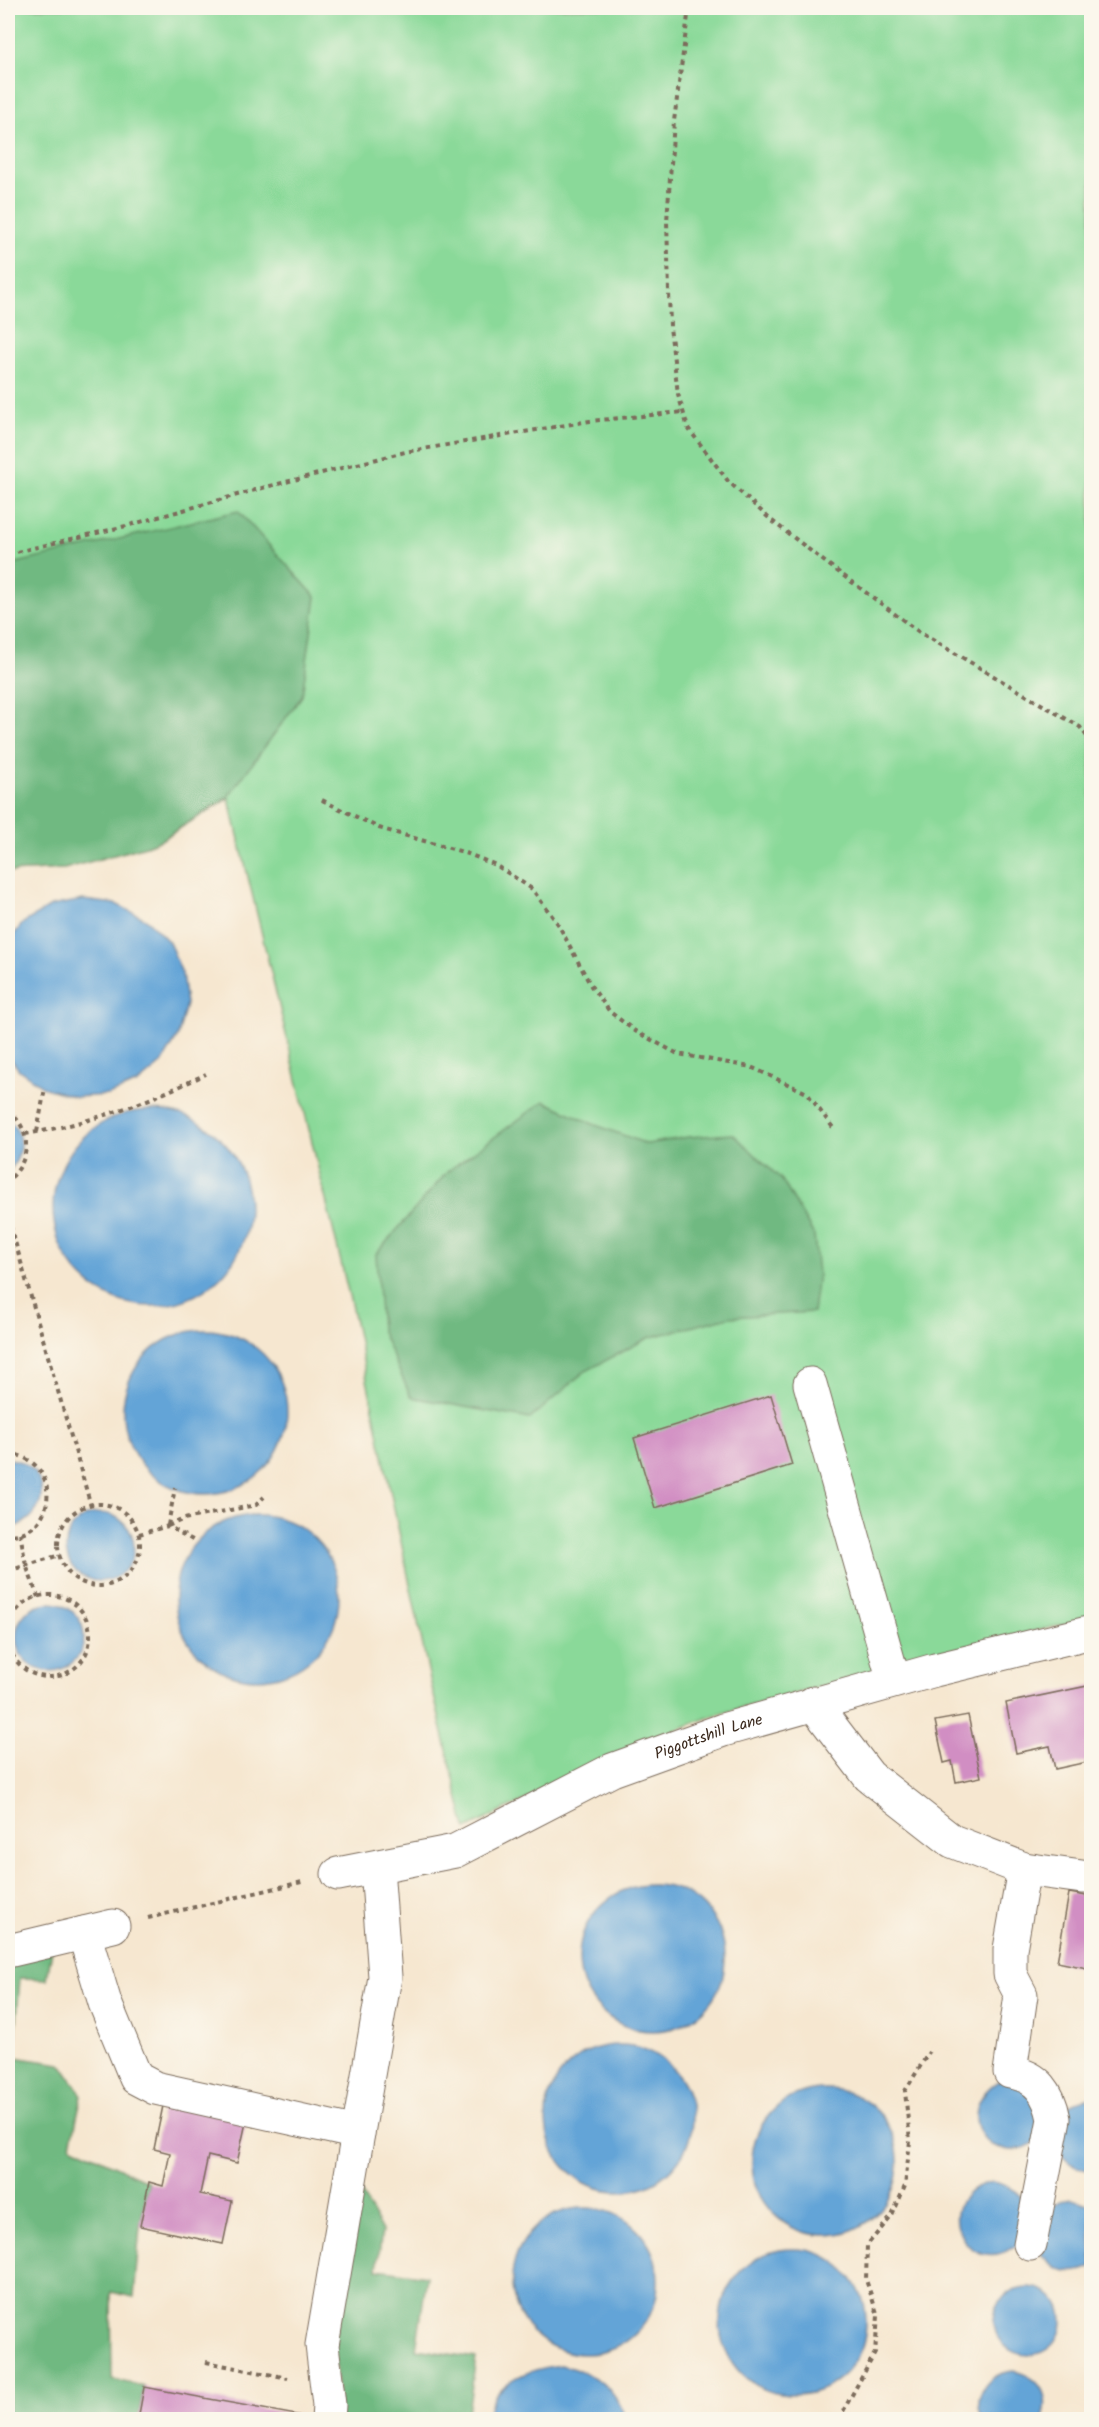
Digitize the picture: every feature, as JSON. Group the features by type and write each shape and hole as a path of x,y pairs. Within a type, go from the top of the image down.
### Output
{"street":[{"path":"810,1384 894,1681"},
{"name":"Piggottshill Lane","path":"338,1874 455,1851 612,1770 723,1730 894,1681 1092,1632"},
{"path":"813,1703 869,1776 952,1841 1023,1869 1082,1877"},
{"path":"328,2420 330,2405 322,2345 385,1977 376,1867"},
{"path":"1023,1869 1010,1949 1010,1974 1021,1995 1010,2072 1022,2073 1044,2088 1051,2102 1054,2119 1029,2244"},
{"path":"8,1951 98,1929 105,2003 136,2078 154,2088 358,2133"}],"path":[{"path":"688,8 674,121 667,221 669,327 678,394 688,428 728,481 771,520 919,632 1080,727 1092,743"},
{"path":"8,554 126,526 266,487 405,452 590,421 683,412"},
{"path":"322,800 380,828 464,852 496,865 532,889 558,924 591,986 610,1012 635,1031 678,1054 751,1066 807,1093 834,1130"},
{"path":"25,1134 83,1123 149,1100 206,1074"},
{"path":"37,1132 45,1088"},
{"path":"8,1111 20,1122 27,1148 23,1162 8,1180"},
{"path":"8,1217 91,1506"},
{"path":"8,1453 21,1455 41,1471 46,1482 48,1496 45,1510 37,1522 20,1533 8,1535"},
{"path":"168,1526 175,1488"},
{"path":"139,1534 184,1519 256,1504 264,1497"},
{"path":"100,1504 124,1513 133,1522 139,1534 140,1548 137,1562 129,1574 118,1582 104,1586 90,1586 77,1580 66,1571 58,1545 60,1532 66,1521 75,1512 91,1506 100,1504"},
{"path":"168,1526 196,1542"},
{"path":"20,1533 26,1565 38,1597"},
{"path":"8,1571 60,1555"},
{"path":"50,1595 63,1597 75,1603 89,1624 90,1638 87,1652 80,1664 54,1677 41,1676 27,1671 16,1661 10,1648 8,1636 13,1617 26,1602 38,1597 50,1595"},
{"path":"98,1929 338,1874"},
{"path":"841,2420 841,2415 875,2353 878,2316 867,2280 867,2245 892,2216 905,2187 910,2141 904,2091 929,2052"},
{"path":"206,2362 327,2385"}],"green space":[{"path":"8,8 1091,8 1091,1619 992,1640 712,1716 642,1743 466,1829 429,1675 352,1308 229,798 161,840 146,846 64,869 8,872"},
{"path":"184,8 455,8 452,10"},
{"path":"238,511 316,597 302,696 228,797 161,840 64,869 8,872 8,565"},
{"path":"544,1101 593,1124 647,1144 688,1137 733,1134 782,1180 814,1235 818,1274 813,1312 729,1317 648,1338 584,1372 530,1419 411,1397 381,1330 376,1254 448,1171"},
{"path":"52,1950 47,1979 20,1978 14,2057 61,2064 82,2095 71,2145 149,2182 140,2226 134,2297 111,2292 112,2379 144,2387 138,2419 8,2420 8,1966"},
{"path":"361,2192 382,2231 377,2269 427,2276 416,2349 476,2358 467,2419 339,2419 334,2339"}],"water":[{"path":"83,900 116,904 146,919 169,942 182,973 186,1004 178,1036 162,1063 138,1083 108,1095 76,1097 45,1088 19,1070 8,1055 8,942 23,923 51,906"},
{"path":"151,1110 179,1114 197,1122 213,1132 227,1146 245,1180 249,1208 245,1236 237,1254 227,1270 213,1284 179,1302 151,1306 123,1302 105,1294 89,1284 75,1270 57,1236 53,1208 57,1180 65,1162 75,1146 89,1132 123,1114"},
{"path":"8,1119 17,1131 20,1145 17,1159 8,1172"},
{"path":"205,1330 221,1331 237,1336 263,1354 281,1380 286,1396 286,1428 281,1444 263,1470 237,1488 221,1493 205,1494 189,1493 173,1488 147,1470 129,1444 124,1428 123,1412 124,1396 129,1380 147,1354 173,1336 189,1331"},
{"path":"8,1459 22,1463 33,1470 39,1480 41,1492 39,1504 33,1515 23,1523 8,1528"},
{"path":"93,1513 107,1513 119,1518 129,1528 134,1547 129,1566 119,1576 107,1581 93,1581 81,1576 71,1566 66,1554 66,1540 71,1528 81,1518"},
{"path":"257,1515 273,1516 289,1521 303,1528 315,1539 326,1551 333,1565 338,1581 338,1613 333,1629 326,1643 315,1655 303,1666 289,1673 273,1678 257,1679 241,1678 225,1673 211,1666 199,1655 188,1643 181,1629 176,1613 175,1597 176,1581 181,1565 188,1551 199,1539 211,1528 225,1521 241,1516"},
{"path":"43,1603 57,1603 69,1608 79,1618 84,1637 79,1656 69,1666 57,1671 43,1671 31,1666 21,1656 16,1644 16,1630 21,1618 31,1608"},
{"path":"652,1885 666,1886 680,1891 693,1897 704,1906 713,1917 719,1930 724,1944 724,1972 719,1986 713,1999 704,2010 693,2019 680,2025 666,2030 652,2031 638,2030 624,2025 611,2019 600,2010 591,1999 585,1986 580,1972 579,1958 580,1944 585,1930 591,1917 600,1906 611,1897 624,1891 638,1886"},
{"path":"619,2045 633,2046 647,2051 660,2057 671,2066 680,2077 686,2090 691,2104 691,2132 686,2146 680,2159 671,2170 660,2179 647,2185 633,2190 619,2191 605,2190 591,2185 578,2179 567,2170 558,2159 552,2146 547,2132 546,2118 547,2104 552,2090 558,2077 567,2066 578,2057 591,2051 605,2046"},
{"path":"1000,2080 1035,2085 1040,2139 1022,2148 1005,2150 992,2145 982,2135 977,2122 977,2108 985,2093"},
{"path":"825,2089 839,2090 853,2095 866,2101 877,2110 886,2121 892,2134 897,2148 897,2176 892,2190 886,2203 877,2214 866,2223 853,2229 839,2234 825,2235 811,2234 797,2229 784,2223 773,2214 764,2203 758,2190 753,2176 752,2162 753,2148 758,2134 764,2121 773,2110 784,2101 797,2095 811,2090"},
{"path":"1091,2098 1091,2170 1082,2169 1069,2162 1062,2155 1059,2144 1061,2120 1065,2110 1072,2104"},
{"path":"992,2182 1009,2188 1023,2199 1020,2243 1001,2253 983,2254 969,2246 960,2234 957,2219 960,2203 971,2190"},
{"path":"1072,2199 1091,2205 1091,2267 1076,2271 1056,2267 1039,2251 1050,2207 1060,2201"},
{"path":"585,2208 613,2214 637,2229 652,2253 658,2281 652,2309 637,2333 613,2348 585,2354 557,2348 533,2333 518,2309 512,2281 518,2253 533,2229 557,2214"},
{"path":"793,2249 807,2250 821,2255 834,2261 845,2270 854,2281 860,2294 865,2308 865,2336 860,2350 854,2363 845,2374 834,2383 821,2389 807,2394 793,2395 779,2394 765,2389 752,2383 741,2374 732,2363 726,2350 721,2336 720,2322 721,2308 726,2294 732,2281 741,2270 752,2261 765,2255 779,2250"},
{"path":"1028,2287 1041,2290 1052,2297 1059,2308 1062,2321 1059,2334 1052,2345 1041,2352 1028,2355 1015,2352 1004,2345 997,2334 994,2321 997,2308 1004,2297 1015,2290"},
{"path":"561,2365 584,2372 602,2383 615,2397 627,2419 486,2419 496,2396 513,2380 536,2370"},
{"path":"1013,2371 1030,2377 1041,2388 1045,2402 1043,2419 982,2419 979,2401 984,2387 996,2376"}],"building":[{"path":"771,1395 792,1465 655,1508 634,1438"},
{"path":"1092,1685 1092,1761 1055,1769 1050,1746 1016,1753 1006,1703"},
{"path":"968,1715 981,1777 956,1782 952,1761 944,1763 935,1721"},
{"path":"1069,1893 1092,1897 1092,1969 1057,1962"},
{"path":"164,2101 247,2118 237,2163 208,2156 200,2194 232,2201 223,2244 140,2226 149,2182 163,2186 170,2153 154,2149"},
{"path":"144,2387 313,2418 313,2420 138,2420"}]}
